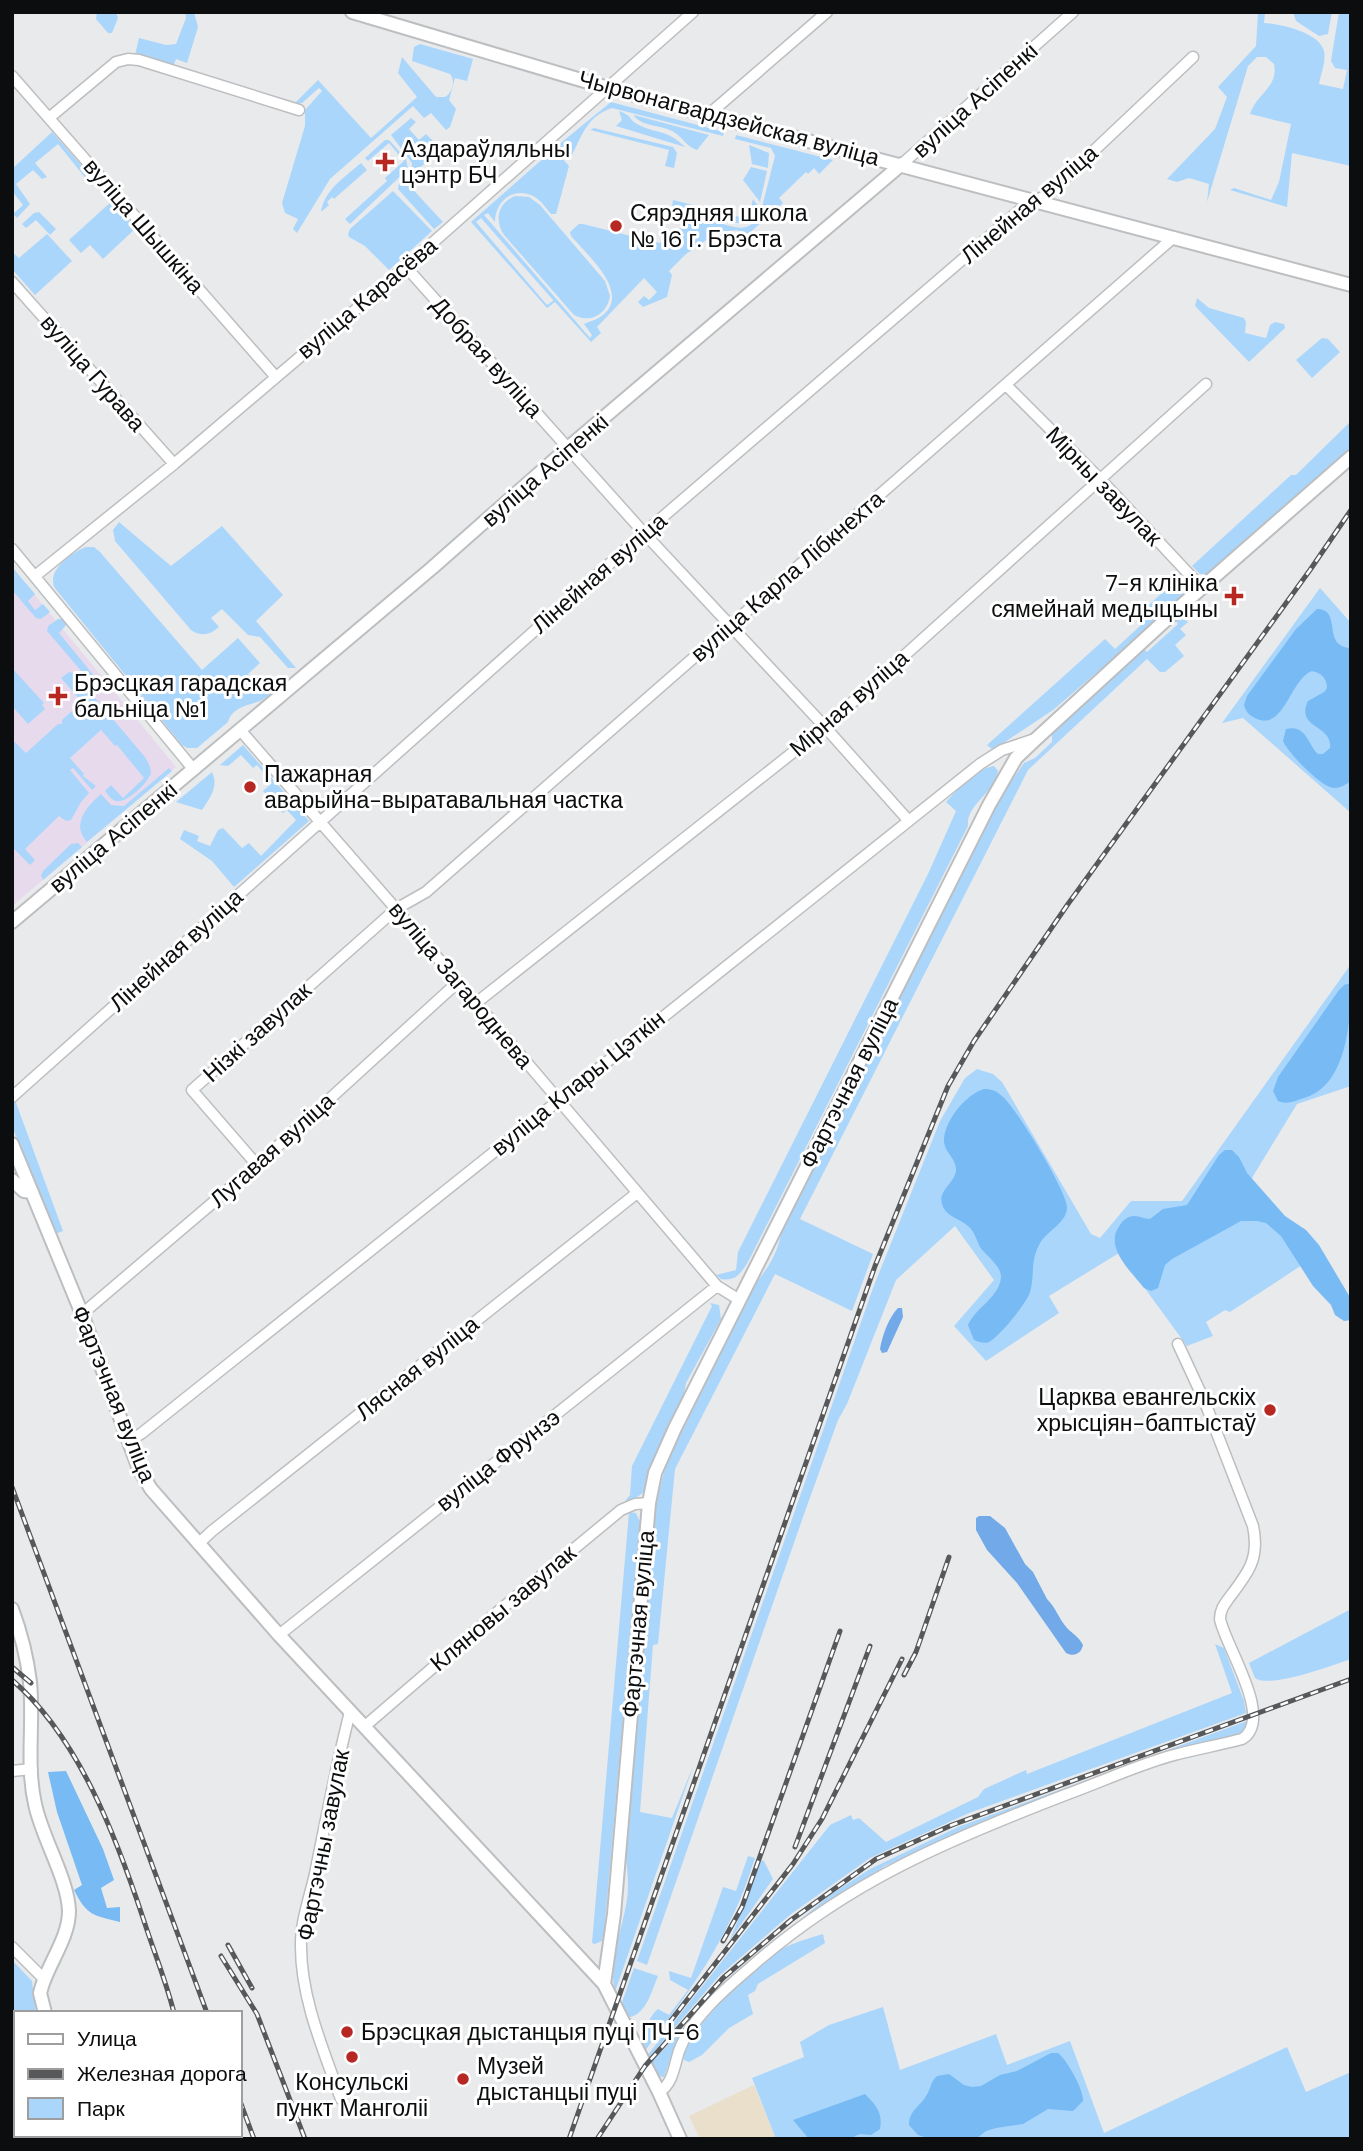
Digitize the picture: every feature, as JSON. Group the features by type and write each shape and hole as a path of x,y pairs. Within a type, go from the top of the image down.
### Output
{"main road":[{"name":"Чырвонагвардзейская вуліца","path":"352,12 378,16 608,88 1351,285"},
{"name":"вуліца Асіпенкі","path":"12,922 241,731 902,164"},
{"name":"Фартэчная вуліца","path":"604,1984 614,1914 649,1503 658,1464 738,1299 989,804 1016,758 1202,587 1351,457"},
{"name":"Фартэчная вуліца","path":"12,1144 82,1314 138,1469 151,1489 279,1634 604,1984"},
{"path":"12,1180 24,1191 32,1192"},
{"path":"12,1609 21,1636 30,1682 35,1805 65,1892 69,1913 65,1933 40,1993 44,2011"},
{"path":"604,1984 680,2139"}],"street":[{"name":"вуліца Карасёва","path":"35,576 174,464 406,267 693,12"},
{"path":"708,115 827,12"},
{"name":"вуліца Асіпенкі","path":"902,164 1073,12"},
{"name":"Лінейная вуліца","path":"12,1097 644,533 1020,210 1048,194 1193,57"},
{"path":"49,118 110,66 128,59 139,60 299,110"},
{"name":"вуліца Шышкіна","path":"12,76 275,376"},
{"name":"вуліца Карла Лібкнехта","path":"396,909 426,892 1174,237"},
{"name":"Добрая вуліца","path":"406,267 485,358 908,820"},
{"name":"вуліца Гурава","path":"12,282 174,464"},
{"name":"Мірная вуліца","path":"476,1003 825,727 1206,384"},
{"name":"Мірны завулак","path":"1006,385 1202,587"},
{"path":"12,549 194,770"},
{"name":"вуліца Загароднева","path":"241,731 717,1286 738,1299"},
{"name":"вуліца Клары Цэткін","path":"129,1441 988,758 1036,739"},
{"name":"Нізкі завулак","path":"257,1165 192,1090 396,909"},
{"name":"Лугавая вуліца","path":"82,1314 257,1165 458,982"},
{"name":"Лясная вуліца","path":"198,1544 637,1193"},
{"name":"вуліца Фрунзэ","path":"279,1634 717,1286"},
{"path":"659,2092 667,2087 684,2041 714,2001 785,1939 859,1887 892,1868 975,1829 1172,1755 1241,1739 1250,1732 1253,1722 1251,1699 1220,1619 1222,1608 1250,1571 1256,1547 1255,1536 1204,1400 1178,1344"},
{"name":"Кляновы завулак","path":"365,1726 621,1510 635,1504 649,1503"},
{"name":"Фартэчны завулак","path":"341,2099 312,2012 303,1973 301,1941 335,1768 351,1712"},
{"path":"12,1771 32,1769"},
{"path":"12,1947 44,1979"}],"shaded area":[{"path":"12,567 176,767 12,906"},
{"path":"1317,609 1329,615 1337,641 1342,646 1351,648 1351,781 1336,788 1311,774 1283,741 1286,729 1293,728 1302,732 1318,754 1323,754 1330,748 1326,734 1310,722 1305,710 1308,701 1327,688 1323,676 1312,671 1304,676 1280,712 1265,721 1248,713 1244,705 1247,696 1296,629"},
{"path":"1351,983 1350,1015 1344,1050 1338,1066 1318,1091 1288,1103 1278,1101 1273,1091 1278,1077 1339,990"},
{"path":"984,1089 1001,1095 1010,1104 1051,1169 1067,1208 1060,1223 1039,1245 1034,1258 1028,1297 1006,1327 994,1339 985,1343 974,1340 968,1325 996,1291 1000,1284 1000,1273 980,1247 972,1230 944,1209 941,1199 956,1171 955,1163 944,1142 947,1126 963,1103"},
{"path":"1225,1150 1232,1150 1239,1157 1247,1173 1285,1216 1306,1230 1319,1245 1351,1299 1351,1320 1344,1321 1335,1315 1331,1305 1313,1286 1281,1236 1266,1223 1241,1221 1172,1259 1165,1265 1158,1288 1151,1291 1144,1288 1126,1266 1115,1242 1116,1233 1123,1221 1132,1216 1150,1219 1163,1209 1187,1205"},
{"path":"898,1308 902,1308 903,1317 887,1352 882,1353 880,1349 884,1333"},
{"path":"990,1516 1005,1528 1064,1625 1083,1645 1079,1653 1066,1653 1017,1583 987,1550 976,1530 976,1518"},
{"path":"66,1771 103,1849 114,1880 101,1888 107,1908 120,1907 120,1922 87,1910 74,1890 82,1885 57,1812 48,1772"},
{"path":"1051,2053 1058,2053 1062,2057 1081,2090 1083,2101 1073,2111 1048,2109 1023,2124 986,2131 976,2139 931,2139 918,2135 909,2125 913,2112 924,2100 937,2076 949,2074 964,2085 981,2086"},
{"path":"754,2085 776,2139 700,2139 689,2116"},
{"path":"865,2094 875,2106 880,2118 880,2129 871,2135 860,2134 849,2139 809,2139 793,2120"}],"green space":[{"path":"97,12 116,13 118,18 112,33 108,33 96,19"},
{"path":"185,12 194,12 198,27 187,63 176,59 173,67 135,55 139,38 166,45 176,44 186,18"},
{"path":"1258,12 1265,12 1264,23 1289,27 1307,34 1321,44 1324,63 1319,84 1343,89 1347,70 1335,68 1331,61 1339,12 1351,12 1351,166 1292,153 1287,207 1230,190 1234,188 1271,200 1279,182 1291,124 1250,114 1270,85 1275,72 1274,64 1266,57 1257,57 1248,66 1207,202 1209,184 1189,178 1177,182 1167,179 1215,129 1227,97 1218,87 1256,46"},
{"path":"1293,12 1332,12 1328,34 1319,36 1296,21"},
{"path":"420,44 473,59 467,81 455,78 449,100 456,109 450,127 446,130 431,113 424,118 413,106 330,179 297,233 293,229 298,219 285,213 282,203 305,126 305,110 322,91 319,88 302,103 294,104 318,80 371,138 417,97 398,73 402,57 436,97 445,97 451,90 453,80 450,74 412,61 414,47"},
{"path":"611,102 724,132 723,136 612,108 596,116 571,157 557,146"},
{"path":"619,111 637,124 667,134 685,147 616,126 622,120"},
{"path":"634,116 709,135 697,150 674,132 646,124"},
{"path":"411,118 416,122 409,129 419,140 426,134 433,141 424,149 431,158 405,181 443,222 434,229 398,189 412,163 391,135"},
{"path":"594,128 673,147 677,153 674,168 665,166 669,150 590,130"},
{"path":"52,132 96,182 92,186 58,144 35,163 47,177 42,179 33,170 16,184 30,204 17,218 13,214 23,205 12,191 12,169"},
{"path":"736,135 833,160 819,174 814,168 808,174 806,172 779,198 783,203 745,237 737,230 722,232 722,241 715,234 686,254 669,271 672,275 667,297 643,307 638,302 644,296 649,300 657,292 644,278 597,327 601,333 591,342 555,302 547,308 471,222 554,149 569,166 556,214 551,214 535,197 520,193 507,197 502,202 495,222 488,213 484,215 590,338 592,335 584,324 604,314 611,305 612,295 603,273 570,232 583,224 659,243 696,220 732,227 748,226 761,211 775,156 771,148 735,139","holes":["481,218 553,300 547,305 476,222"]},
{"path":"385,140 389,140 406,159 408,169 350,224 345,219 387,181 385,178 404,161 389,143 368,161 365,158"},
{"path":"749,145 769,153 768,168 752,164"},
{"path":"361,163 367,170 334,199 332,197 327,202 329,205 321,212 326,197"},
{"path":"751,167 767,171 760,202 743,180"},
{"path":"393,191 432,231 389,270 365,246 348,234 350,229"},
{"path":"515,196 529,197 540,205 605,281 610,296 606,308 597,316 580,318 574,315 504,235 499,224 499,212 509,199"},
{"path":"753,199 758,206 755,214 750,220 738,223 672,207 673,200 748,219"},
{"path":"112,201 136,228 103,259 90,245 81,253 69,240"},
{"path":"39,212 56,229 50,235 36,220 26,228 22,224"},
{"path":"47,234 72,261 35,295 12,269 12,252 19,258"},
{"path":"1197,298 1209,308 1244,318 1245,333 1266,338 1270,325 1275,322 1284,324 1285,328 1249,362 1195,306"},
{"path":"1322,338 1328,339 1340,352 1312,378 1296,360"},
{"path":"1351,421 1351,447 1344,455 1211,574 1200,574 1192,566 1291,475 1296,475"},
{"path":"119,522 171,566 222,526 283,595 256,621 296,668 288,668 260,637 248,635 222,609 211,618 219,627 216,630 202,634 191,630 115,541 113,530"},
{"path":"86,547 94,547 100,552 202,670 238,638 260,663 248,674 264,692 276,682 276,688 262,700 234,713 228,722 197,748 182,745 54,587 54,574 62,562"},
{"path":"12,567 35,594 28,601 35,610 43,604 50,612 41,619 36,618 12,590"},
{"path":"1181,575 1189,587 1185,597 1053,710 993,750 987,745 1105,639 1115,649 1141,625 1135,618"},
{"path":"1320,588 1351,623 1351,813 1243,718 1222,723"},
{"path":"1180,616 1188,622 1180,629 1186,635 1175,645 1184,656 1165,672 1160,672 1147,659 1028,770 800,1219 873,1254 852,1311 775,1274 675,1469 658,1644 653,1645 640,1812 672,1818 694,1764 615,1992 614,1958 628,1891 625,1850 656,1502 667,1461 756,1283 772,1259 781,1232 1001,796 1024,763 1035,758 1052,742 1052,733 1072,711 1142,647 1147,652 1178,624 1174,619"},
{"path":"58,619 67,624 59,633 105,689 98,690 94,686 47,631 48,626"},
{"path":"12,668 44,703 42,705 45,709 28,724 12,706"},
{"path":"69,672 74,673 145,757 151,773 132,795 121,801 112,799 105,791 111,785 123,798 144,778 101,730 70,758 83,776 96,786 92,790 73,768 70,770 89,793 71,820 66,821 59,816 25,849 35,860 30,865 12,847 12,742 26,753 58,724 62,724 62,720 82,702 61,678"},
{"path":"243,745 309,821 234,887 212,861 180,839 184,830 199,836 197,841 210,846 218,830 223,828 242,848 249,843 261,856 296,820 287,810 283,813 263,791 272,783 257,765 253,768 241,755 228,766 220,765"},
{"path":"994,766 998,771 996,779 971,811 968,826 749,1260 735,1277 721,1279 716,1275 736,1270 738,1252 928,874 956,811 946,802 973,775"},
{"path":"169,768 172,771 87,842 82,836 80,823 86,810 101,794 111,805 124,806"},
{"path":"212,772 214,787 202,810 176,802"},
{"path":"78,843 82,847 43,880 41,875 44,870 71,844"},
{"path":"1351,964 1351,1086 1297,1104 1241,1196 1319,1254 1230,1312 1225,1310 1206,1322 1213,1336 1187,1346 1119,1253 1049,1296 1059,1313 986,1361 954,1326 994,1280 955,1226 896,1280 847,1404 838,1420 647,1965 637,1961 873,1288 940,1121 965,1078 977,1069 993,1074 1002,1082 1091,1234 1100,1238 1131,1201 1182,1201"},
{"path":"15,1100 63,1231 55,1234 12,1126 12,1102"},
{"path":"710,1303 719,1305 721,1319 686,1383 684,1394 651,1466 644,1492 625,1501 630,1495 632,1466 712,1306"},
{"path":"629,1512 636,1513 640,1522 604,1934 602,1941 595,1944 592,1943"},
{"path":"1351,1609 1351,1659 1317,1671 1274,1681 1255,1678 1249,1663"},
{"path":"1215,1644 1224,1648 1246,1713 969,1813 870,1858 791,1914 719,1976 647,2060 646,2057 830,1825 851,1815 853,1820 859,1818 886,1842 978,1797 984,1789 1026,1770 1027,1774 1232,1693"},
{"path":"1247,1721 1245,1730 1235,1736 1144,1763 990,1820 885,1866 822,1907 687,2027 676,2042 664,2077 657,2076 650,2064 729,1979 830,1895 870,1869 958,1827"},
{"path":"748,1856 755,1858 735,1912 722,1937 691,1988 644,2052 645,2029 651,2017 658,2009 669,2015 688,1990 670,1980 669,1971 691,1978 723,1887 736,1891"},
{"path":"761,1860 773,1879 730,1940"},
{"path":"823,1934 825,1943 758,1984 755,1991 748,1995 753,2014 729,2028 702,2055 689,2062 684,2060 686,2049 706,2019 753,1971 782,1949"},
{"path":"12,1960 32,1981 36,2011 14,2011 14,2137 64,2139 12,2139"},
{"path":"634,1968 658,1976 645,2006 631,2017 625,2014 621,2005"},
{"path":"883,2007 900,2070 996,2034 1007,2065 1070,2041 1104,2133 1287,2047 1306,2092 1351,2072 1351,2139 776,2139 752,2078 804,2057 800,2042 829,2025"}],"railway":[{"path":"569,2139 875,1266 948,1086 974,1041 1068,904 1351,510"},
{"path":"12,1487 206,2011"},
{"path":"904,1675 916,1652 949,1557"},
{"path":"723,1941 742,1907 840,1631"},
{"path":"795,1847 870,1646"},
{"path":"669,2023 793,1864 822,1819 902,1659"},
{"path":"12,1667 31,1683"},
{"path":"597,2139 645,2066 723,1978 791,1920 876,1859 952,1825 1351,1679"},
{"path":"12,1680 36,1703 57,1730 93,1791 121,1857 173,2011"},
{"path":"228,1945 252,1988"},
{"path":"221,1956 257,2014 305,2139"},
{"path":"242,2106 254,2139"}],"place":[{"name":"Аздараўляльны цэнтр БЧ","path":"385,162"},
{"name":"Сярэдняя школа № 16 г. Брэста","path":"616,226"},
{"name":"7-я клініка сямейнай медыцыны","path":"1234,596"},
{"name":"Брэсцкая гарадская бальніца №1","path":"58,696"},
{"name":"Пажарная аварыйна-выратавальная частка","path":"250,787"},
{"name":"Царква евангельскіх хрысціян-баптыстаў","path":"1270,1410"},
{"name":"Брэсцкая дыстанцыя пуці ПЧ-6","path":"347,2032"},
{"name":"Консульскі пункт Манголіі","path":"352,2057"},
{"name":"Музей дыстанцыі пуці","path":"463,2079"}]}
